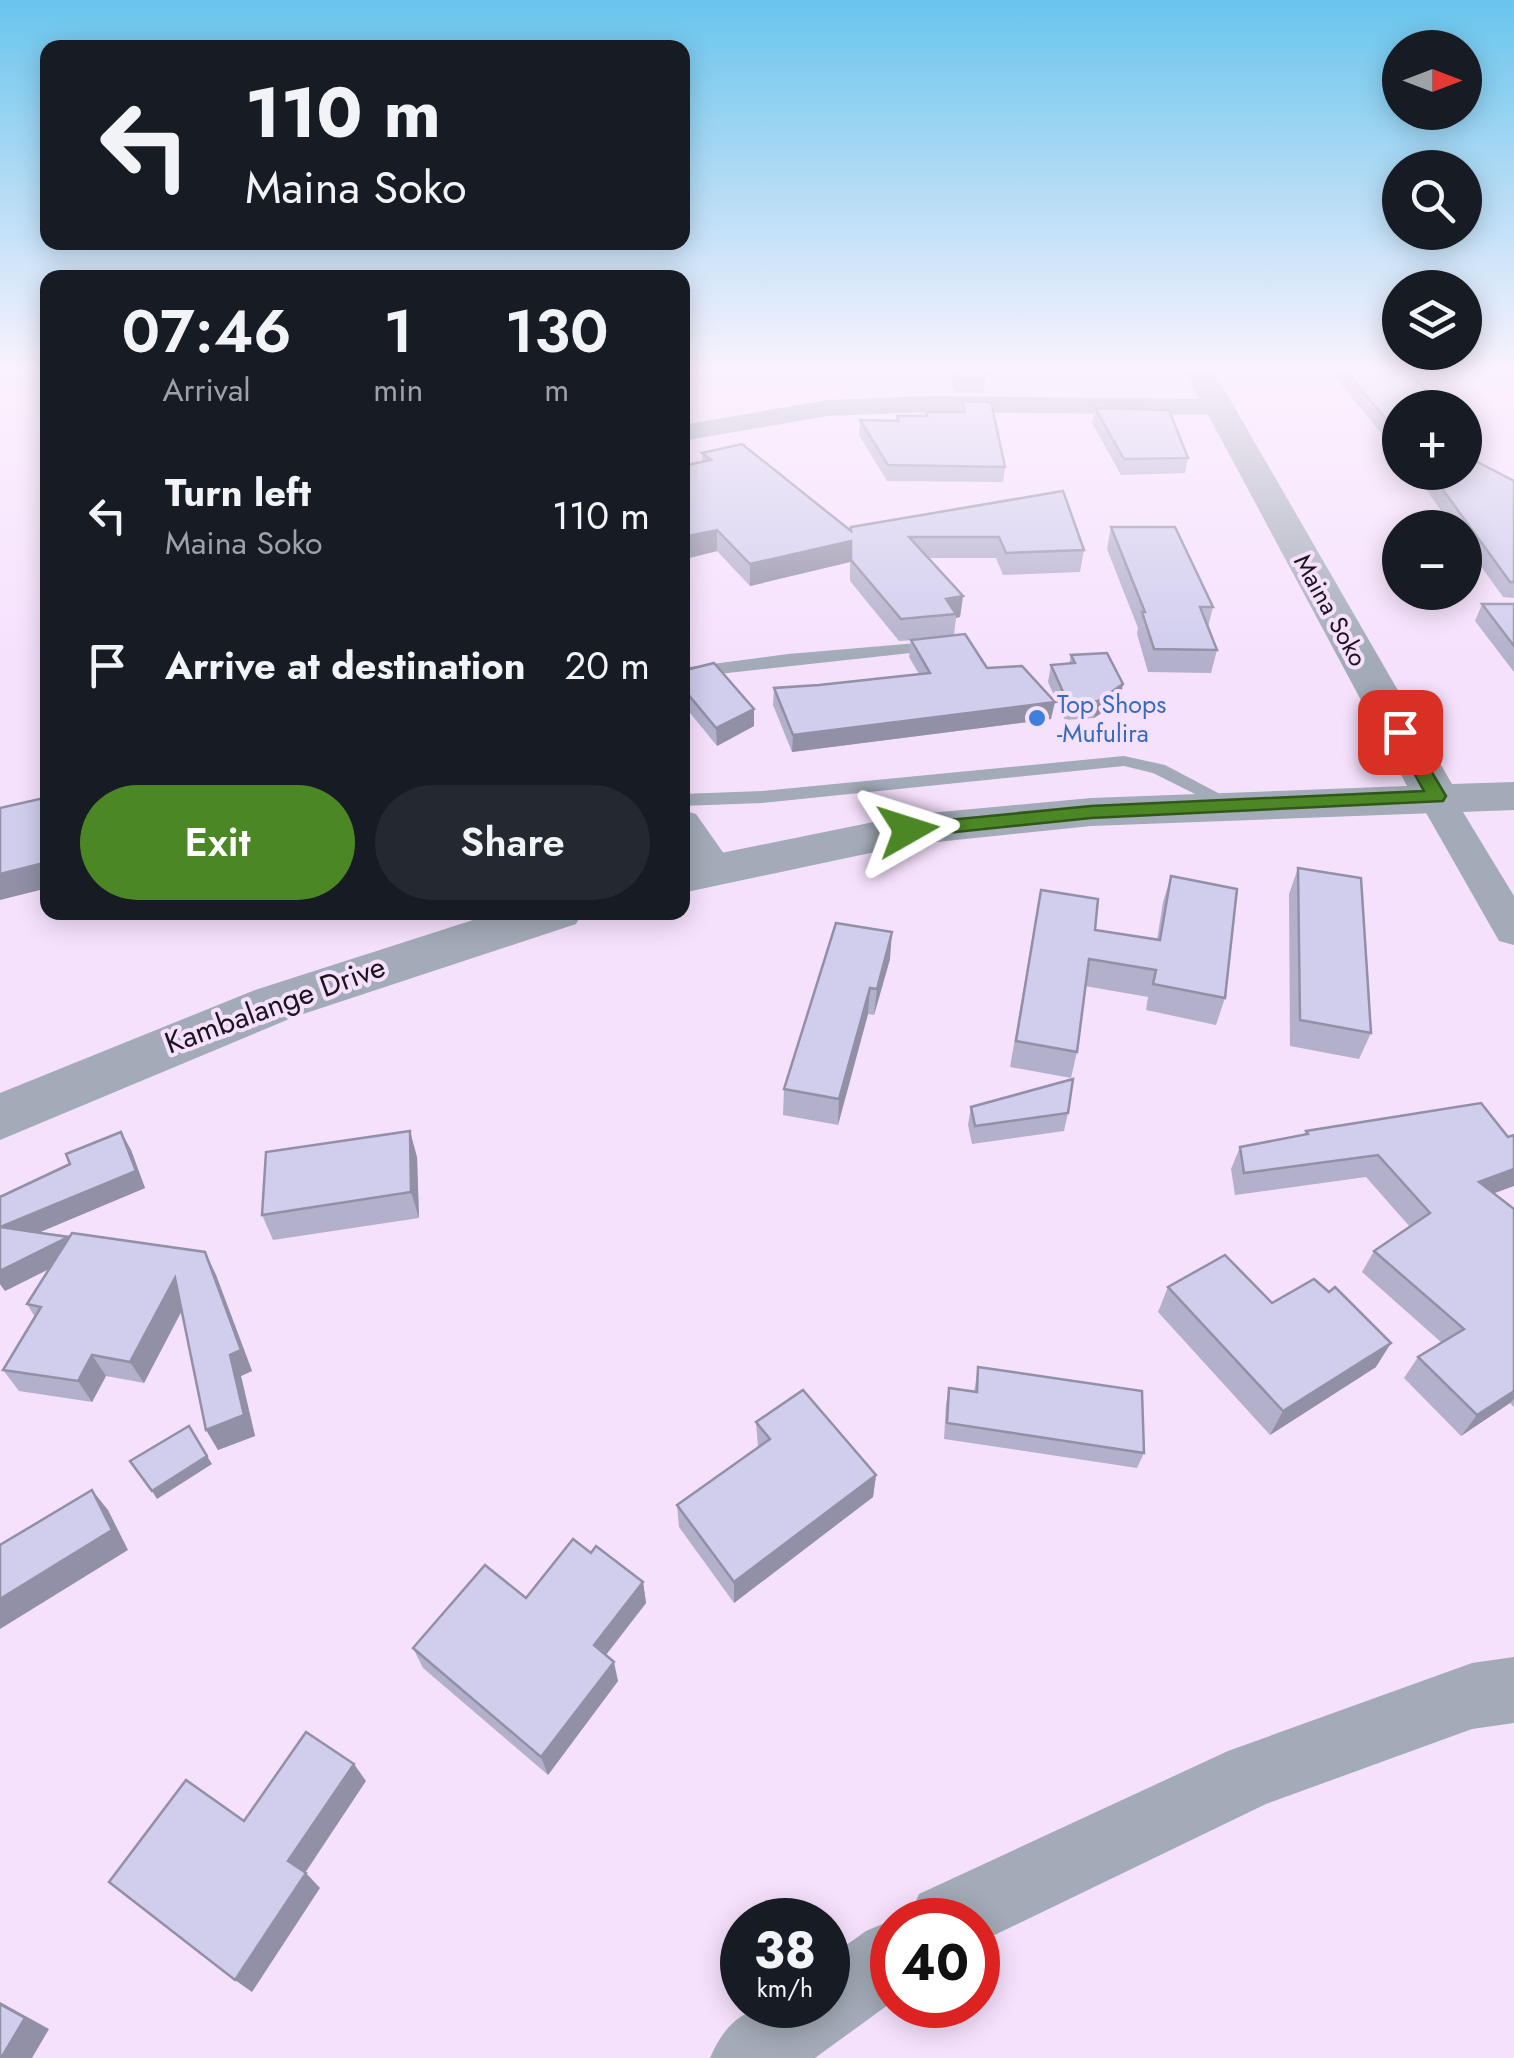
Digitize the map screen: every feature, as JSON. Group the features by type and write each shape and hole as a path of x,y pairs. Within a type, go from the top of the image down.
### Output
{"street":[{"name":"Maina Soko","path":"1252,466 1436,796"},
{"path":"1436,796 1514,931"},
{"path":"690,848 698,873 908,830 1091,812 1514,796"},
{"name":"Kambalange Drive","path":"0,1118 199,1030 428,950 531,920"},
{"path":"992,1898 1252,1775 1472,1696 1514,1690"},
{"path":"750,2058 792,2028"}],"lane":[{"path":"690,671 954,645"},
{"path":"690,800 1124,761 1159,770 1230,804"}],"building":[{"path":"690,466 770,466 851,531 851,527 1063,491 1084,550 1006,553 999,537 909,537 963,596 946,599 956,614 901,619 851,560 851,541 750,564 717,530 690,536"},
{"path":"1482,466 1514,481 1514,582 1510,582 1482,544 1482,510 1458,510 1443,490 1482,490"},
{"path":"1111,527 1175,527 1213,607 1200,607 1217,650 1154,649 1145,612"},
{"path":"1482,604 1514,604 1514,646"},
{"path":"965,634 987,668 1022,666 1055,702 793,735 774,688 930,673 911,640"},
{"path":"1107,653 1123,684 1098,701 1068,703 1051,665 1075,663 1071,655"},
{"path":"714,663 754,709 716,728 690,697 690,669"},
{"path":"40,799 40,864 0,874 0,808"},
{"path":"1298,868 1361,878 1371,1033 1300,1020"},
{"path":"1171,876 1237,889 1225,998 1153,984 1156,970 1089,959 1077,1052 1016,1041 1041,890 1098,899 1095,930 1160,940"},
{"path":"836,923 892,932 877,989 870,988 839,1099 784,1089"},
{"path":"1073,1079 1068,1113 975,1126 971,1107"},
{"path":"1481,1103 1508,1137 1514,1135 1514,1169 1479,1182 1514,1209 1514,1391 1477,1415 1418,1357 1464,1329 1374,1251 1430,1213 1378,1155 1244,1173 1240,1147 1308,1134 1306,1131"},
{"path":"410,1131 411,1192 262,1215 266,1152"},
{"path":"121,1132 136,1171 0,1227 0,1197 70,1164 66,1154"},
{"path":"0,1227 68,1237 0,1271"},
{"path":"72,1233 205,1252 241,1350 230,1355 244,1415 206,1430 175,1278 130,1362 92,1355 78,1381 3,1370 41,1307 27,1304"},
{"path":"1225,1255 1272,1303 1314,1279 1329,1292 1335,1287 1391,1343 1283,1411 1168,1287"},
{"path":"978,1367 1142,1391 1144,1453 947,1423 949,1388 977,1392"},
{"path":"803,1390 876,1475 734,1582 677,1505 770,1439 756,1422"},
{"path":"189,1426 207,1456 152,1491 130,1461"},
{"path":"92,1490 112,1530 0,1599 0,1545"},
{"path":"573,1539 591,1553 596,1546 643,1582 594,1645 614,1662 541,1757 413,1648 485,1565 526,1598"},
{"path":"306,1732 354,1764 288,1861 306,1873 235,1980 109,1882 186,1780 244,1821"},
{"path":"0,2004 25,2018 1,2058 0,2058"}],"place":[{"name":"Top Shops -Mufulira","path":"1037,718"}],"route":[{"path":"908,830 1091,812 1436,796 1400,732"}]}
